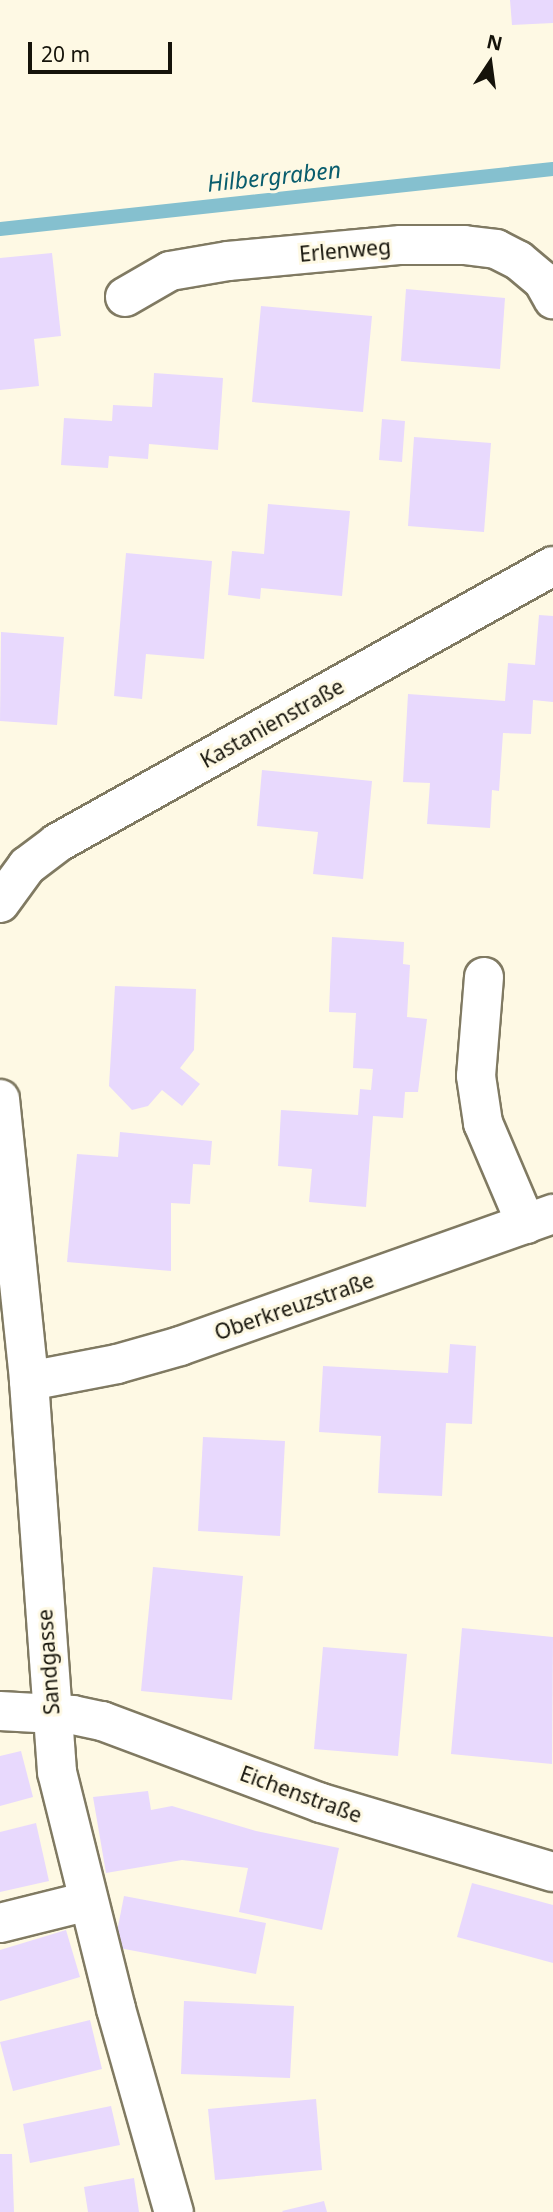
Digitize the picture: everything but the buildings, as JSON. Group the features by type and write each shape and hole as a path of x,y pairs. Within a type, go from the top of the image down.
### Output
{"street":[{"name":"Erlenweg","path":"125,297 170,271 228,261 401,245 464,245 496,249 518,260 542,281 553,299"},
{"name":"Kastanienstraße","path":"1,898 27,866 57,843 553,566"},
{"path":"484,977 476,1076 483,1123 539,1219"},
{"name":"Sandgasse","path":"0,1099 29,1381 57,1772 88,1901 174,2212"},
{"name":"Oberkreuzstraße","path":"29,1381 117,1364 180,1346 539,1219"},
{"name":"Eichenstraße","path":"0,1711 102,1721 321,1803 553,1872"},
{"path":"0,1923 88,1901"}],"waterway":[{"name":"Hilbergraben","path":"0,229 553,169"}]}
